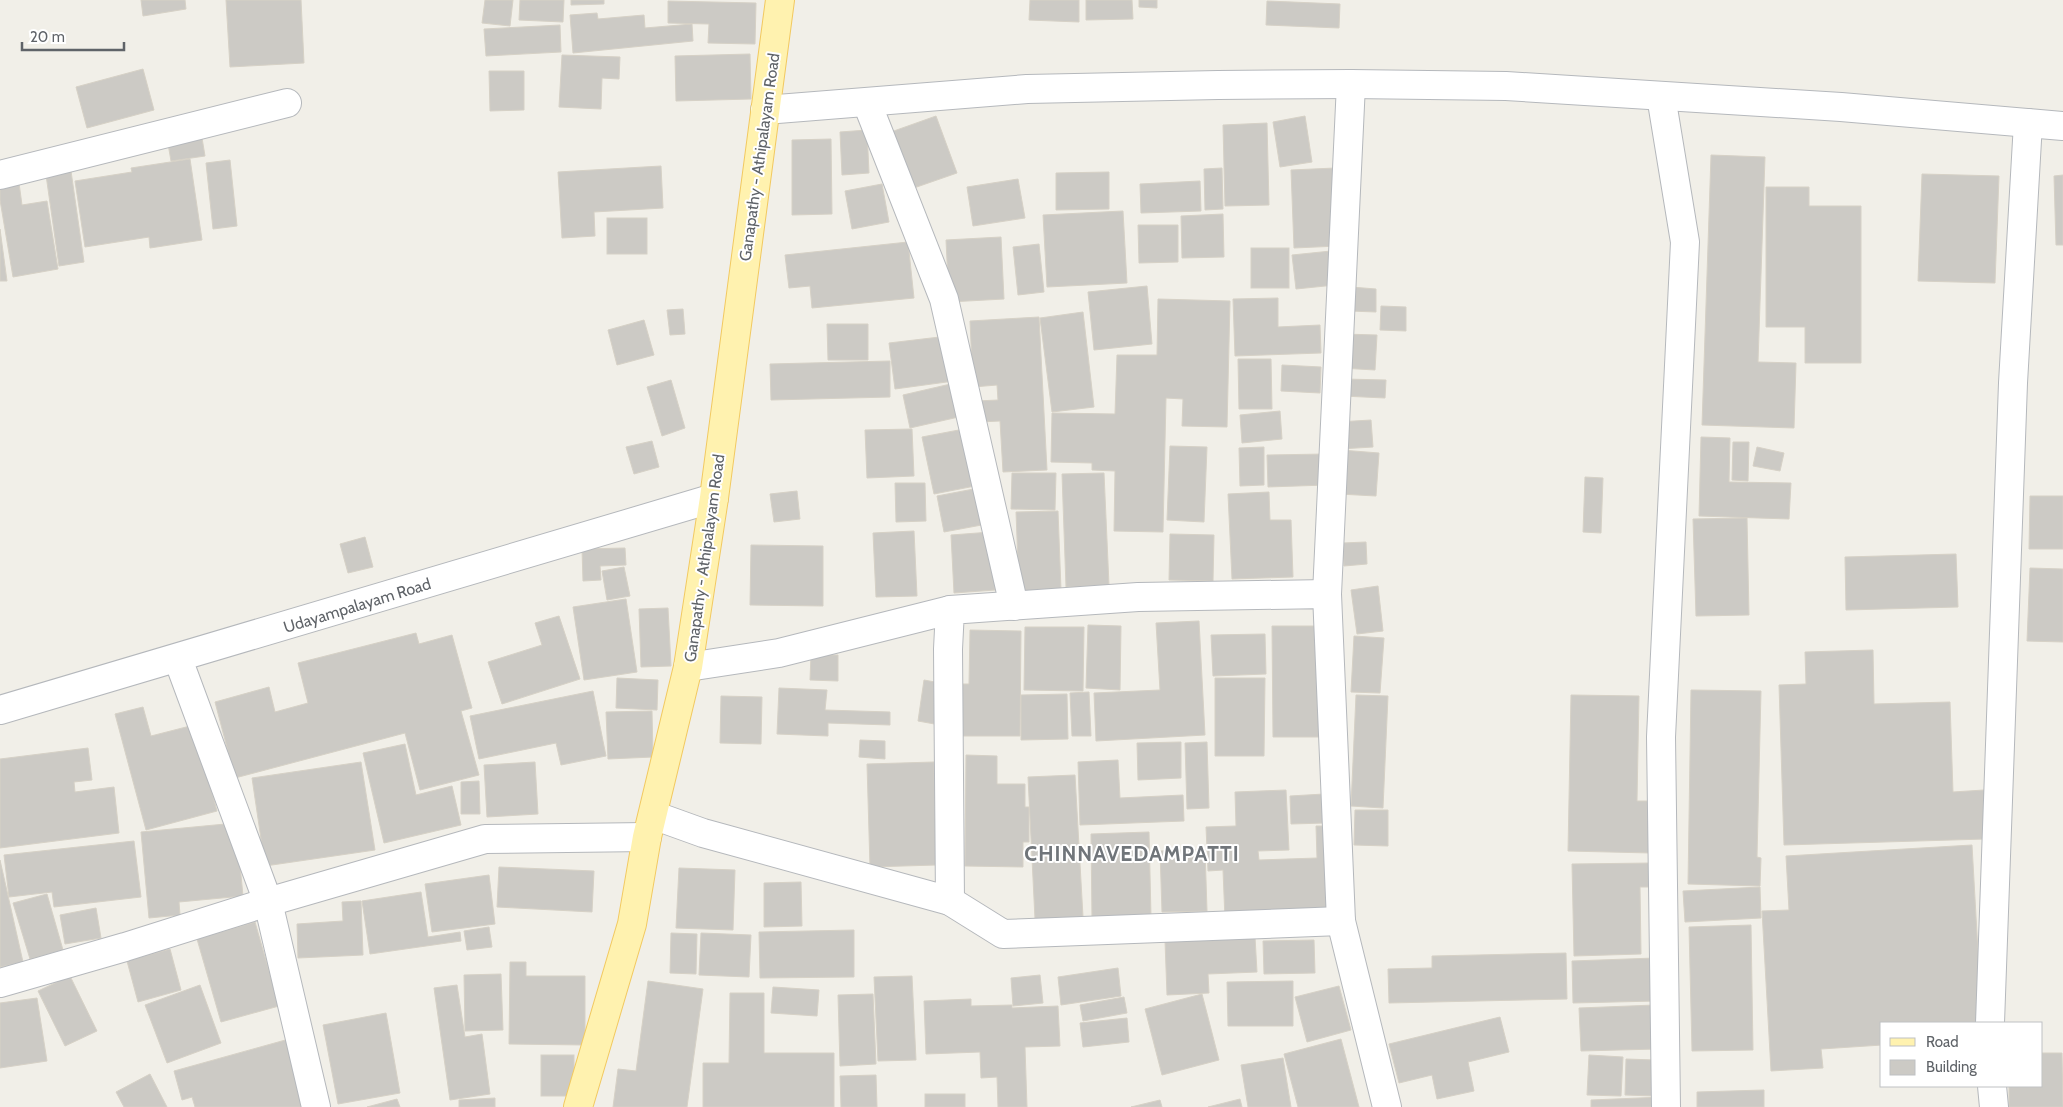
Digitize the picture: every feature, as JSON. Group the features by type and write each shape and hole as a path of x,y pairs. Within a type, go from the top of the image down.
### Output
{"main road":[{"name":"Ganapathy - Athipalayam Road","path":"578,1107 632,924 650,826 688,667 714,498 780,0"}],"street":[{"path":"765,110 1028,89 1351,84 1506,86 1841,107 2063,126"},
{"path":"1351,84 1327,594 1342,921 1387,1107"},
{"path":"1660,96 1685,242 1661,737 1666,1107"},
{"path":"0,174 287,103"},
{"path":"867,103 944,299 1014,606"},
{"path":"1990,1022 2013,383 2028,123"},
{"name":"Udayampalayam Road","path":"0,710 178,659 714,498"},
{"path":"688,667 779,652 950,610 1138,597 1327,594"},
{"path":"950,610 948,649 950,901"},
{"path":"178,659 268,902 316,1107"},
{"path":"0,983 485,839 650,826 703,833 950,901 1003,934 1342,921"},
{"path":"1992,1087 1994,1107"}],"building":[{"path":"141,0 185,0 186,9 143,16"},
{"path":"226,0 301,0 304,63 230,67"},
{"path":"485,0 513,0 510,26 482,23"},
{"path":"520,0 564,0 563,22 519,20"},
{"path":"571,0 604,0 604,4 571,5"},
{"path":"1030,0 1079,0 1079,22 1029,20"},
{"path":"1086,0 1132,0 1133,19 1086,20"},
{"path":"1139,0 1157,0 1157,8 1139,7"},
{"path":"668,1 756,3 755,44 708,43 709,24 668,23"},
{"path":"1267,1 1340,4 1339,28 1266,25"},
{"path":"597,13 598,19 644,15 645,28 692,24 693,41 573,53 570,15"},
{"path":"560,25 561,52 486,56 484,29"},
{"path":"750,54 751,99 676,101 675,56"},
{"path":"562,55 620,57 619,79 602,78 601,109 559,107"},
{"path":"143,69 154,110 87,128 76,87"},
{"path":"489,71 524,71 524,110 490,111"},
{"path":"936,116 957,173 911,189 891,132"},
{"path":"1305,116 1312,162 1280,167 1273,122"},
{"path":"1267,123 1269,205 1225,206 1223,125"},
{"path":"867,130 869,173 842,175 840,132"},
{"path":"201,132 205,156 171,161 167,138"},
{"path":"831,139 832,214 792,215 792,140"},
{"path":"1711,155 1765,157 1758,362 1796,363 1794,428 1702,425"},
{"path":"190,159 202,240 150,248 149,237 85,247 75,181 132,172 131,168"},
{"path":"230,160 237,226 213,229 206,163"},
{"path":"661,166 663,208 594,212 595,236 562,238 558,172"},
{"path":"1222,168 1223,209 1205,210 1204,169"},
{"path":"1335,168 1338,246 1294,248 1291,170"},
{"path":"71,171 84,262 59,266 46,175"},
{"path":"1109,172 1109,209 1056,210 1056,173"},
{"path":"1922,174 1999,176 1995,283 1918,281"},
{"path":"2063,175 2063,245 2056,245 2054,176"},
{"path":"1018,179 1025,218 973,226 967,187"},
{"path":"1200,181 1201,211 1141,213 1140,184"},
{"path":"19,183 22,205 47,201 58,269 13,277 0,200 0,186"},
{"path":"882,184 889,222 852,229 845,191"},
{"path":"1766,187 1809,187 1809,206 1861,206 1861,363 1805,363 1805,327 1766,327"},
{"path":"1123,211 1127,283 1047,287 1043,215"},
{"path":"1223,214 1224,257 1182,258 1181,216"},
{"path":"607,218 647,218 647,254 607,254"},
{"path":"1138,225 1178,225 1178,262 1139,263"},
{"path":"0,229 7,281 0,281"},
{"path":"1001,237 1004,299 949,302 946,240"},
{"path":"908,242 914,298 812,308 810,286 789,288 785,255"},
{"path":"1039,244 1044,292 1018,295 1013,247"},
{"path":"1251,248 1289,248 1289,288 1251,288"},
{"path":"1331,251 1335,285 1296,289 1292,255"},
{"path":"1147,286 1152,344 1094,350 1088,292"},
{"path":"1351,287 1376,289 1376,312 1350,311"},
{"path":"1278,298 1278,327 1320,325 1321,353 1235,356 1233,299"},
{"path":"1158,299 1230,301 1227,427 1182,426 1183,399 1166,398 1163,532 1114,531 1115,471 1092,470 1092,463 1051,462 1052,413 1115,414 1117,355 1157,355"},
{"path":"1381,306 1406,307 1406,331 1380,330"},
{"path":"683,309 685,334 670,335 667,310"},
{"path":"1083,312 1094,407 1052,412 1040,318"},
{"path":"1039,317 1047,470 1003,472 1000,421 979,422 977,401 998,400 997,385 973,387 970,321"},
{"path":"644,320 654,355 617,365 608,330"},
{"path":"827,324 868,324 868,360 828,360"},
{"path":"1343,334 1377,335 1375,370 1341,368"},
{"path":"948,336 954,381 895,389 889,343"},
{"path":"1238,359 1271,359 1272,409 1239,409"},
{"path":"890,361 890,397 771,400 770,364"},
{"path":"1282,365 1321,367 1320,393 1281,391"},
{"path":"1344,379 1386,380 1385,398 1343,396"},
{"path":"671,380 685,428 662,436 647,387"},
{"path":"955,383 963,416 910,428 903,395"},
{"path":"1280,411 1282,439 1242,443 1240,415"},
{"path":"1371,420 1373,447 1340,449 1338,422"},
{"path":"912,429 914,476 867,478 865,430"},
{"path":"964,429 975,486 934,494 922,437"},
{"path":"1701,437 1730,438 1729,482 1791,483 1789,519 1699,516"},
{"path":"652,441 659,467 634,474 626,447"},
{"path":"1733,442 1749,442 1748,481 1732,480"},
{"path":"1170,446 1207,447 1204,522 1167,520"},
{"path":"1264,447 1264,485 1240,486 1239,448"},
{"path":"1757,447 1784,453 1780,471 1753,466"},
{"path":"1341,450 1379,453 1376,496 1339,494"},
{"path":"1325,454 1326,485 1268,487 1267,455"},
{"path":"1012,473 1056,473 1055,510 1011,509"},
{"path":"1104,473 1109,585 1066,587 1062,474"},
{"path":"1585,477 1603,478 1601,533 1583,532"},
{"path":"895,483 925,483 926,521 896,522"},
{"path":"979,488 987,524 944,532 937,496"},
{"path":"797,491 800,519 774,522 770,494"},
{"path":"1269,492 1270,520 1291,520 1293,577 1232,579 1228,494"},
{"path":"2030,496 2063,496 2063,549 2029,549"},
{"path":"1058,511 1061,590 1019,591 1016,512"},
{"path":"1747,518 1749,615 1696,616 1693,519"},
{"path":"914,531 917,596 876,597 873,533"},
{"path":"991,532 995,590 954,593 951,535"},
{"path":"1170,534 1214,535 1213,581 1169,580"},
{"path":"365,537 373,567 348,573 340,544"},
{"path":"1366,542 1367,564 1344,566 1343,543"},
{"path":"751,545 823,546 823,606 750,605"},
{"path":"625,548 626,565 600,566 601,580 583,581 582,549"},
{"path":"1956,554 1958,607 1846,610 1845,557"},
{"path":"624,567 630,596 607,600 602,571"},
{"path":"2030,568 2063,569 2063,642 2027,641"},
{"path":"1378,586 1383,631 1357,634 1351,590"},
{"path":"626,599 637,672 584,680 573,607"},
{"path":"668,608 671,666 641,667 639,609"},
{"path":"559,616 580,679 502,704 488,662 542,645 535,623"},
{"path":"1199,621 1205,735 1096,741 1094,693 1160,690 1156,623"},
{"path":"1088,625 1121,626 1120,690 1086,688"},
{"path":"1272,626 1320,626 1321,737 1273,737"},
{"path":"1025,627 1084,627 1083,691 1024,690"},
{"path":"970,630 1021,631 1020,736 961,736 962,684 969,684"},
{"path":"416,633 419,644 452,635 472,708 461,711 479,775 420,790 405,733 235,778 215,702 269,687 275,712 308,703 298,663"},
{"path":"1265,634 1266,674 1213,676 1211,635"},
{"path":"1354,636 1384,638 1380,693 1351,692"},
{"path":"1873,650 1874,704 1950,702 1953,792 1984,790 1985,839 1784,845 1779,685 1806,684 1805,652"},
{"path":"811,655 838,655 838,681 810,680"},
{"path":"617,678 658,680 657,710 616,708"},
{"path":"1215,678 1265,678 1264,756 1215,756"},
{"path":"924,680 946,684 940,725 918,721"},
{"path":"779,688 827,690 825,710 890,712 890,725 828,723 828,736 777,734"},
{"path":"1691,690 1761,691 1757,857 1761,858 1760,886 1688,884"},
{"path":"593,691 606,756 561,765 556,743 479,759 470,716"},
{"path":"1089,692 1091,736 1072,736 1070,693"},
{"path":"1067,694 1068,739 1021,740 1021,695"},
{"path":"1356,695 1388,696 1383,808 1351,806"},
{"path":"1571,695 1639,696 1637,801 1652,801 1651,853 1568,851"},
{"path":"721,696 762,697 761,744 720,743"},
{"path":"143,707 151,736 194,725 217,811 146,830 115,714"},
{"path":"652,711 653,757 608,759 606,712"},
{"path":"860,740 885,741 885,759 859,757"},
{"path":"1181,742 1181,778 1138,780 1137,743"},
{"path":"1207,742 1209,808 1187,809 1185,743"},
{"path":"405,744 416,795 452,786 461,825 384,843 363,753"},
{"path":"88,748 92,780 74,782 75,792 114,787 119,833 0,848 0,759"},
{"path":"966,755 997,756 997,784 1025,784 1025,807 1029,807 1029,842 1023,842 1023,867 965,866"},
{"path":"1118,760 1120,798 1183,795 1184,821 1080,825 1078,762"},
{"path":"361,762 375,850 265,866 252,778"},
{"path":"535,762 538,814 487,817 484,765"},
{"path":"934,762 936,865 870,867 867,764"},
{"path":"1075,775 1083,917 1035,919 1028,777"},
{"path":"479,781 480,814 461,814 461,782"},
{"path":"1286,790 1289,850 1258,851 1259,860 1317,858 1316,826 1325,826 1329,915 1225,919 1223,870 1208,871 1206,827 1236,826 1235,792"},
{"path":"1324,794 1325,823 1291,824 1290,796"},
{"path":"1355,810 1388,810 1388,846 1354,845"},
{"path":"236,823 243,896 179,902 180,915 149,918 141,832"},
{"path":"1149,832 1151,917 1092,919 1091,834"},
{"path":"134,841 141,897 54,907 52,892 9,897 4,855"},
{"path":"1972,845 1982,1022 1880,1022 1880,1045 1821,1049 1823,1068 1771,1071 1762,911 1789,910 1786,856"},
{"path":"1205,849 1207,911 1162,912 1160,851"},
{"path":"0,860 23,962 0,967"},
{"path":"1652,863 1652,887 1640,887 1641,954 1574,956 1572,864"},
{"path":"499,867 594,871 592,912 497,907"},
{"path":"679,868 735,870 733,930 676,928"},
{"path":"489,875 495,924 432,932 425,884"},
{"path":"801,882 802,926 764,927 764,883"},
{"path":"1760,887 1761,918 1685,922 1683,891"},
{"path":"421,892 428,937 460,932 461,941 370,954 362,901"},
{"path":"47,894 63,950 30,959 13,903"},
{"path":"361,901 363,955 298,958 297,924 343,921 342,902"},
{"path":"96,908 101,938 65,944 60,915"},
{"path":"255,922 279,1006 221,1022 197,939"},
{"path":"1751,925 1753,1050 1692,1051 1689,927"},
{"path":"489,927 492,947 467,950 464,931"},
{"path":"854,930 854,977 760,978 759,932"},
{"path":"671,933 697,934 696,974 670,973"},
{"path":"701,933 751,935 749,977 699,975"},
{"path":"1255,937 1257,972 1208,974 1209,993 1167,995 1165,941"},
{"path":"1314,940 1315,973 1264,974 1263,941"},
{"path":"170,949 181,990 138,1002 127,961"},
{"path":"1566,953 1567,999 1389,1003 1388,969 1432,968 1432,956"},
{"path":"1655,958 1656,1001 1573,1003 1572,961"},
{"path":"510,962 526,962 526,976 585,976 585,1045 509,1044"},
{"path":"1118,968 1121,996 1061,1005 1058,977"},
{"path":"501,974 503,1030 465,1031 464,975"},
{"path":"1040,975 1043,1003 1013,1006 1011,978"},
{"path":"70,976 97,1031 65,1046 38,991"},
{"path":"912,976 916,1060 878,1061 874,977"},
{"path":"648,981 703,989 687,1107 613,1107 618,1069 636,1071"},
{"path":"1293,981 1293,1026 1228,1026 1227,982"},
{"path":"200,985 221,1043 167,1063 145,1005"},
{"path":"457,985 465,1037 482,1034 490,1094 450,1100 434,988"},
{"path":"1339,986 1351,1030 1307,1042 1295,997"},
{"path":"773,987 819,990 817,1016 771,1013"},
{"path":"730,993 764,993 764,1053 834,1053 834,1107 703,1107 703,1063 729,1063"},
{"path":"873,994 876,1064 840,1066 838,995"},
{"path":"1202,994 1219,1060 1162,1075 1145,1009"},
{"path":"1124,997 1127,1013 1083,1021 1080,1005"},
{"path":"37,998 47,1061 0,1068 0,1003"},
{"path":"971,999 971,1006 1012,1005 1012,1008 1058,1006 1060,1046 1025,1047 1027,1107 998,1107 997,1077 981,1078 980,1052 926,1054 924,1001"},
{"path":"1655,1005 1657,1049 1581,1051 1579,1008"},
{"path":"386,1013 400,1093 338,1104 323,1025"},
{"path":"1500,1017 1509,1052 1468,1062 1474,1091 1437,1099 1432,1075 1399,1083 1389,1044"},
{"path":"1127,1018 1129,1042 1083,1047 1080,1023"},
{"path":"289,1039 308,1107 195,1107 192,1097 182,1100 174,1071"},
{"path":"1341,1039 1359,1107 1298,1107 1284,1054"},
{"path":"2043,1053 2062,1053 2063,1107 2009,1107 2009,1087 2043,1087"},
{"path":"541,1055 574,1055 574,1096 541,1096"},
{"path":"1589,1055 1623,1057 1621,1096 1587,1095"},
{"path":"1283,1058 1291,1107 1248,1107 1241,1065"},
{"path":"1626,1059 1655,1060 1654,1096 1625,1095"},
{"path":"150,1074 167,1107 124,1107 116,1092"},
{"path":"876,1075 877,1107 841,1107 840,1076"},
{"path":"1764,1090 1764,1107 1697,1107 1697,1092"},
{"path":"925,1094 965,1094 965,1107 925,1107"},
{"path":"1663,1097 1664,1107 1591,1107 1591,1100"},
{"path":"495,1098 495,1107 459,1107 459,1100"},
{"path":"397,1099 400,1107 367,1107"},
{"path":"1240,1099 1242,1107 1208,1107"},
{"path":"1160,1100 1162,1107 1131,1107"}],"district":[{"name":"CHINNAVEDAMPATTI","path":"1132,854"}]}
